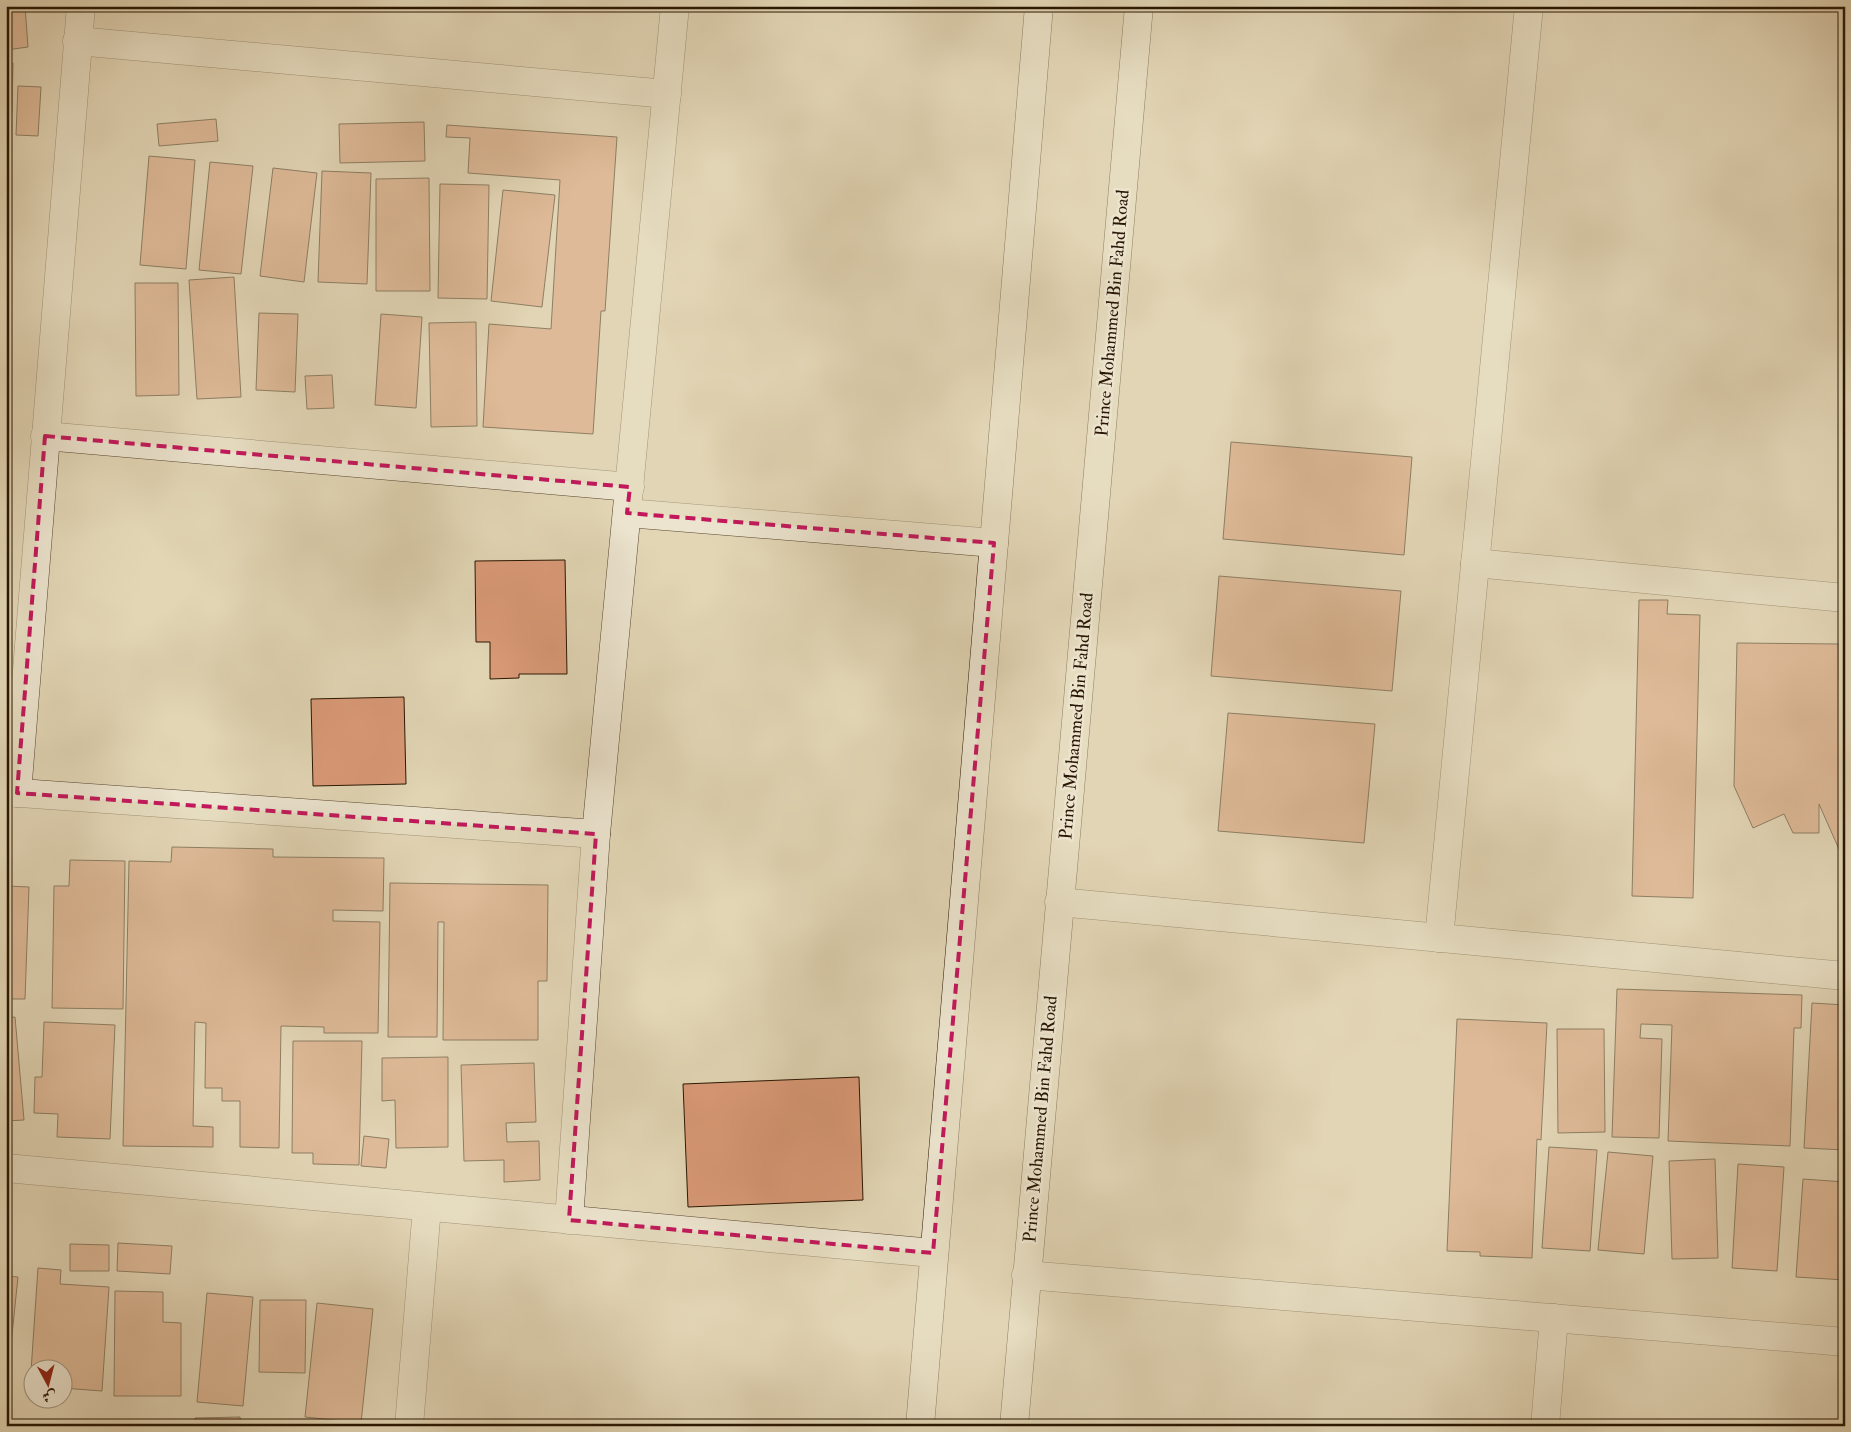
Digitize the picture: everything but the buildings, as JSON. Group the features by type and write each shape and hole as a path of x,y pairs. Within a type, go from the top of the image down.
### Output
{"street":[{"path":"81,6 45,436 12,793 596,834"},
{"path":"569,1220 596,834 675,6"},
{"path":"920,1426 1039,6"},
{"name":"Prince Mohammed Bin Fahd Road","path":"1014,1426 1140,6"},
{"path":"1439,938 1529,6"},
{"path":"77,41 667,94"},
{"path":"45,436 630,487"},
{"path":"627,513 994,544"},
{"path":"1475,563 1845,598"},
{"path":"1059,902 1845,976"},
{"path":"6,1168 934,1252"},
{"path":"408,1426 427,1206"},
{"path":"1026,1275 1845,1342"},
{"path":"1545,1426 1554,1318"}],"highlighted area":[{"path":"45,436 630,487 627,513 994,543 933,1253 569,1220 596,834 17,793"}]}
